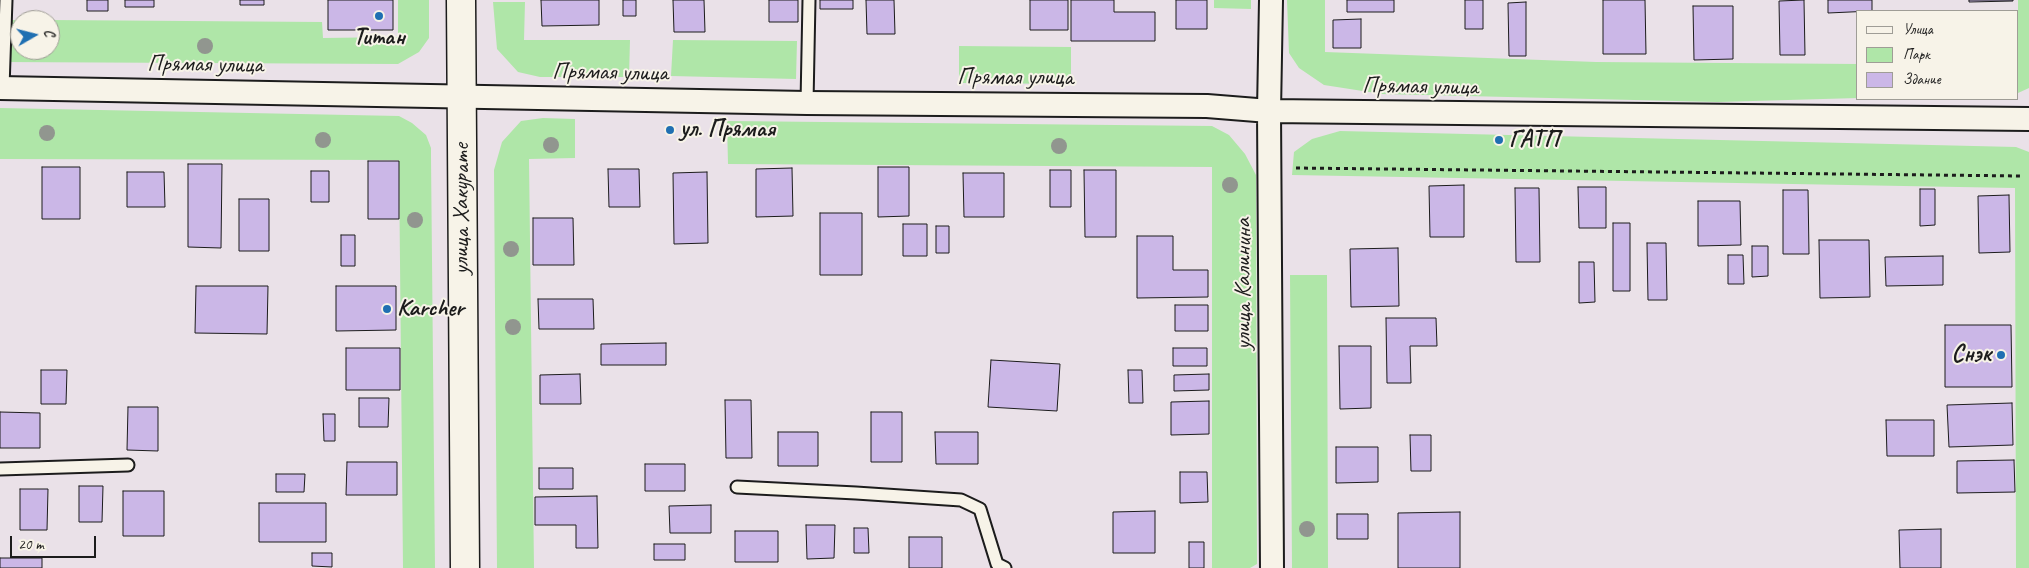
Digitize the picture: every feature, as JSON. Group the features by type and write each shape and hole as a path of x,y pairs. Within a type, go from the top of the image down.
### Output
{"main road":[{"name":"улица Хакурате","path":"461,0 465,568"}],"street":[{"name":"улица Калинина","path":"1271,0 1269,111 1272,568"},
{"name":"Прямая улица","path":"1,88 807,103 1207,106 1269,111 2029,119"}],"lane":[{"path":"1,88 6,0"},
{"path":"807,103 809,0"},
{"path":"0,469 128,465"},
{"path":"736,487 961,500 980,509 997,564 1005,568"}],"path":[{"path":"1296,168 2023,176"}],"green space":[{"path":"398,0 429,0 429,38 419,52 398,64 0,62 0,20 10,20 10,60 60,60 60,20 322,22 323,38 398,37"},
{"path":"1214,0 1251,0 1251,9 1214,8"},
{"path":"1287,0 1325,0 1325,52 1596,62 1856,64 1856,98 1718,102 1382,94 1324,85 1299,68 1289,53"},
{"path":"2018,0 2029,0 2029,88 2019,93 2019,10"},
{"path":"493,2 525,2 524,40 630,40 629,77 540,77 518,72 497,49"},
{"path":"673,40 797,41 796,79 671,76"},
{"path":"959,46 1071,47 1071,84 959,83"},
{"path":"0,108 399,116 412,123 426,135 431,148 435,568 403,568 399,160 0,159"},
{"path":"543,118 575,119 575,158 529,159 534,568 497,568 494,170 502,142 521,121"},
{"path":"727,121 1212,126 1229,135 1245,154 1256,175 1257,564 1250,568 1212,568 1212,167 728,164"},
{"path":"1340,131 2016,147 2029,152 2029,568 2016,568 2015,188 1292,175 1294,152 1312,139"},
{"path":"1290,275 1327,275 1328,568 1292,568"}],"building":[{"path":"87,0 108,0 108,11 87,11"},
{"path":"125,0 154,0 154,7 125,7"},
{"path":"240,0 264,0 264,5 240,5"},
{"path":"328,0 393,0 393,30 328,30"},
{"path":"541,0 599,0 599,25 542,26"},
{"path":"623,0 636,0 636,16 623,16"},
{"path":"673,0 704,0 705,32 674,32"},
{"path":"769,0 798,0 798,22 769,22"},
{"path":"820,0 853,0 853,9 820,9"},
{"path":"866,0 894,0 895,34 867,34"},
{"path":"1030,0 1068,0 1068,30 1030,30"},
{"path":"1071,0 1114,0 1114,12 1155,12 1155,41 1071,41"},
{"path":"1176,0 1207,0 1207,29 1176,29"},
{"path":"1347,0 1394,0 1394,12 1347,12"},
{"path":"1465,0 1483,0 1483,29 1465,29"},
{"path":"1603,0 1645,0 1646,54 1603,54"},
{"path":"1804,0 1805,55 1780,55 1779,1"},
{"path":"1828,0 1872,0 1872,10 1828,13"},
{"path":"1969,0 2013,0 2013,1 1969,2"},
{"path":"1526,2 1526,56 1509,56 1508,3"},
{"path":"1693,6 1733,6 1733,59 1694,60"},
{"path":"1361,19 1361,48 1333,48 1333,20"},
{"path":"368,161 399,161 399,219 368,219"},
{"path":"188,164 222,164 221,248 188,247"},
{"path":"42,167 80,167 80,219 42,219"},
{"path":"878,167 909,167 909,216 878,217"},
{"path":"792,168 793,216 756,217 756,169"},
{"path":"608,169 639,169 640,207 609,207"},
{"path":"1050,170 1071,170 1071,207 1050,207"},
{"path":"1084,170 1116,170 1116,237 1085,237"},
{"path":"311,171 329,171 329,202 311,202"},
{"path":"127,172 164,172 165,207 127,207"},
{"path":"707,172 708,243 674,244 673,173"},
{"path":"963,173 1004,173 1004,217 964,217"},
{"path":"1464,185 1464,237 1430,237 1429,186"},
{"path":"1578,187 1606,187 1606,228 1579,228"},
{"path":"1515,188 1539,188 1540,262 1516,262"},
{"path":"1920,189 1935,189 1935,225 1920,226"},
{"path":"1783,190 1808,190 1809,254 1783,254"},
{"path":"2009,195 2010,252 1979,253 1978,196"},
{"path":"239,199 269,199 269,251 239,251"},
{"path":"1698,201 1740,201 1741,245 1698,246"},
{"path":"820,213 862,213 862,275 820,275"},
{"path":"533,218 573,218 574,265 533,265"},
{"path":"1613,223 1630,223 1630,291 1613,291"},
{"path":"903,224 927,224 927,256 903,256"},
{"path":"936,226 949,226 949,253 936,253"},
{"path":"341,235 355,235 355,266 341,266"},
{"path":"1137,236 1173,236 1173,270 1208,270 1208,297 1137,298"},
{"path":"1819,240 1869,240 1870,297 1820,298"},
{"path":"1647,243 1666,243 1667,300 1648,300"},
{"path":"1752,246 1768,246 1768,276 1752,277"},
{"path":"1398,248 1399,306 1351,307 1350,249"},
{"path":"1728,255 1743,255 1744,284 1728,284"},
{"path":"1943,256 1943,285 1886,286 1885,257"},
{"path":"1579,262 1594,262 1595,302 1579,303"},
{"path":"196,286 268,286 267,334 195,333"},
{"path":"336,286 396,286 396,330 336,331"},
{"path":"538,299 593,299 594,329 539,329"},
{"path":"1175,305 1208,305 1208,331 1175,331"},
{"path":"1386,318 1436,318 1437,346 1410,346 1411,383 1387,383"},
{"path":"1945,325 2011,325 2012,387 1945,387"},
{"path":"666,343 666,365 601,365 601,344"},
{"path":"1339,346 1371,346 1371,408 1340,409"},
{"path":"346,348 400,348 400,390 346,390"},
{"path":"1173,348 1207,348 1207,366 1173,366"},
{"path":"991,360 1060,364 1057,411 988,407"},
{"path":"41,370 67,370 66,404 41,404"},
{"path":"1128,370 1142,370 1143,403 1129,403"},
{"path":"580,374 581,404 540,404 540,375"},
{"path":"1209,374 1209,390 1174,391 1174,375"},
{"path":"359,398 389,398 388,427 359,427"},
{"path":"725,400 751,400 752,458 726,458"},
{"path":"1209,401 1209,434 1171,435 1171,402"},
{"path":"2012,403 2013,445 1949,447 1947,405"},
{"path":"128,407 158,407 158,451 127,450"},
{"path":"0,412 40,413 40,448 0,448"},
{"path":"871,412 902,412 902,462 871,462"},
{"path":"323,414 335,414 335,441 324,441"},
{"path":"1886,420 1934,420 1934,456 1887,456"},
{"path":"778,432 818,432 818,466 778,466"},
{"path":"935,432 978,432 978,464 936,464"},
{"path":"1410,435 1431,435 1431,471 1411,471"},
{"path":"1336,447 1378,447 1378,482 1336,483"},
{"path":"2014,460 2015,492 1957,493 1957,461"},
{"path":"347,462 397,462 397,495 346,495"},
{"path":"645,464 685,464 685,491 645,491"},
{"path":"539,468 573,468 573,489 539,489"},
{"path":"1180,472 1207,472 1208,502 1180,503"},
{"path":"276,474 305,474 304,492 276,492"},
{"path":"79,486 103,486 102,522 79,522"},
{"path":"20,489 48,489 47,530 20,530"},
{"path":"123,491 164,491 164,536 123,536"},
{"path":"597,496 598,548 576,548 576,525 535,525 535,497"},
{"path":"259,503 326,503 326,542 259,542"},
{"path":"711,505 711,533 670,533 669,506"},
{"path":"1155,511 1155,553 1113,553 1113,512"},
{"path":"1460,512 1460,568 1398,568 1398,513"},
{"path":"1337,514 1368,514 1368,539 1337,539"},
{"path":"806,525 835,525 834,558 807,559"},
{"path":"854,528 868,528 869,553 854,553"},
{"path":"1941,529 1941,568 1900,568 1899,530"},
{"path":"735,531 778,531 778,562 735,562"},
{"path":"909,537 942,537 942,568 909,568"},
{"path":"1189,542 1204,542 1204,568 1189,568"},
{"path":"654,544 685,544 685,560 654,560"},
{"path":"312,553 332,553 332,567 312,566"},
{"path":"0,558 42,558 42,568 0,568"}],"place":[{"name":"Титан","path":"379,16"},
{"name":"ул. Прямая","path":"670,130"},
{"name":"ГАТП","path":"1499,140"},
{"name":"Karcher","path":"387,309"},
{"name":"Снэк","path":"2001,355"}]}
